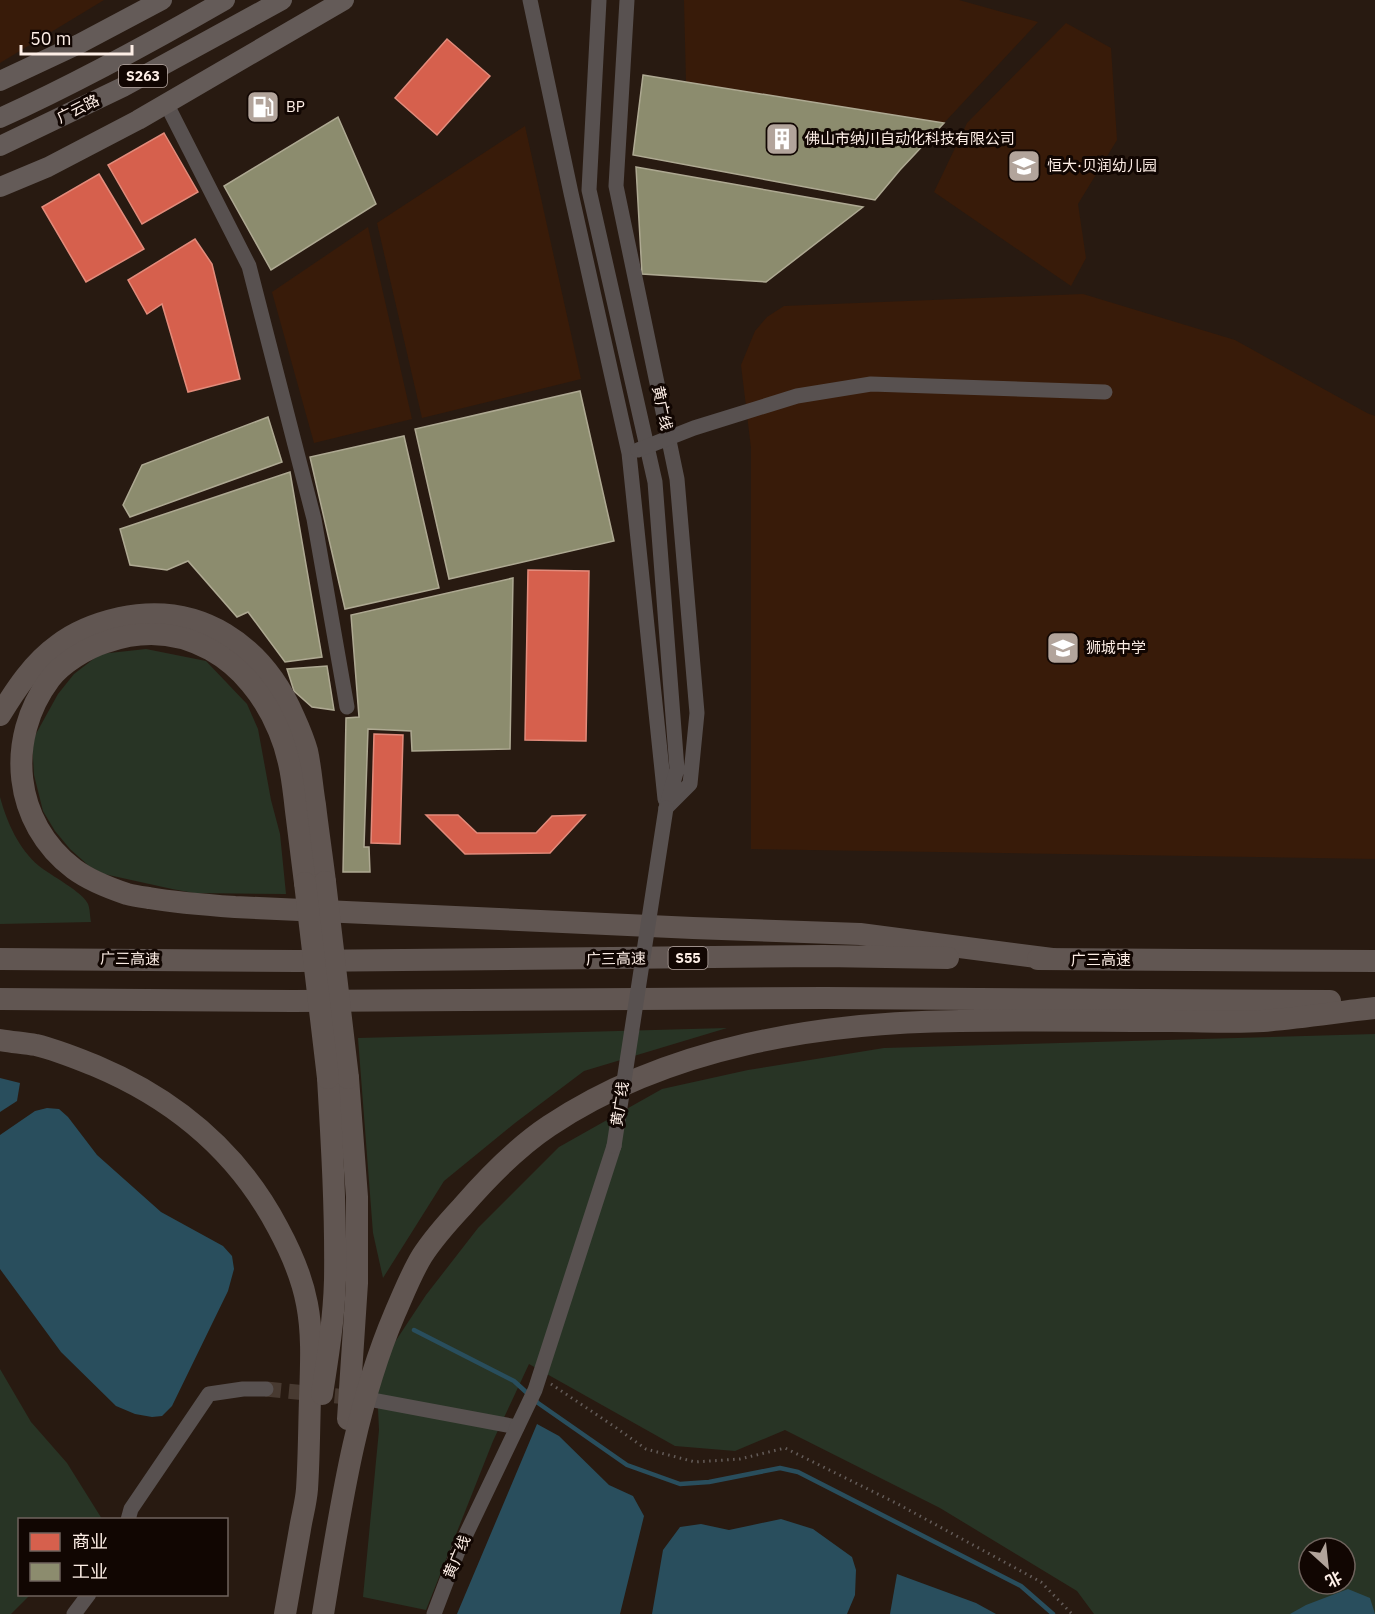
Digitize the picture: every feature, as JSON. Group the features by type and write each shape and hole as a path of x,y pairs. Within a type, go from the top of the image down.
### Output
{"highway":[{"path":"0,715 16,689 38,661 59,644 104,622 136,615 165,614 217,629 236,641 259,660 278,687 294,716 307,750 315,882 338,1078 357,1197 357,1283 344,1489"},
{"path":"315,882 291,765 280,732 266,704 248,678 228,660 203,645 176,636 149,633 122,636 93,646 70,661 51,678 27,722 21,748 21,772 25,798 36,824 54,850 75,869 129,895 170,902 235,908 860,934 1052,959"},
{"name":"广三高速","path":"0,959 297,961 824,956 1375,961"},
{"path":"0,999 305,1001 825,998 1375,1001"},
{"path":"323,1614 344,1489 365,1395 380,1348 402,1296 422,1257 481,1184 512,1155 549,1126 593,1100 634,1080 675,1064 728,1048 788,1036 868,1026 956,1021 1261,1021 1375,1008"},
{"path":"0,1040 36,1045 72,1056 111,1072 174,1108 226,1155 270,1212 300,1275 307,1304 311,1338 311,1373 307,1491"},
{"path":"285,1614 329,1347 335,1281 334,1189 338,1078"}],"main road":[{"path":"0,81 79,44 162,0"},
{"name":"广云路","path":"0,118 67,87 225,0"},
{"name":"广云路","path":"0,146 123,87 282,0"},
{"name":"S263","path":"0,187 48,167 138,120 344,0"}],"street":[{"path":"530,0 629,453 666,808"},
{"name":"黄广线","path":"434,1614 458,1551 534,1390 614,1146 666,808 677,769 655,482 589,190 599,0"},
{"name":"黄广线","path":"627,0 616,186 677,479 697,713 690,784 666,808"},
{"path":"166,104 249,266 314,519 347,707"},
{"path":"629,453 797,396 871,384 1105,392"},
{"path":"129,1518 131,1509 209,1394 243,1389 266,1389"},
{"path":"373,1400 517,1427"},
{"path":"74,1614 88,1596"}],"path":[{"path":"534,1390 615,1427 646,1449 695,1462 740,1459 785,1448 896,1503 1041,1582 1072,1614"}],"shaded area":[{"path":"0,0 104,0 0,63"},
{"path":"684,0 959,0 1038,22 944,123 686,82"},
{"name":"恒大·贝润幼儿园","path":"1066,23 1111,48 1117,140 1078,204 1086,258 1071,286 934,192 967,123"},
{"path":"525,126 581,379 422,418 377,223"},
{"path":"368,227 412,419 314,443 272,292"},
{"name":"狮城中学","path":"1083,294 1235,340 1375,416 1375,859 751,849 751,448 741,365 755,331 767,317 784,306"}],"green space":[{"path":"146,649 206,661 247,704 258,729 271,800 280,834 286,894 194,893 104,874 89,866 70,849 55,831 43,811 34,775 32,741 58,694 74,674 100,654"},
{"path":"0,797 10,826 25,852 39,866 85,899 89,906 91,922 0,924"},
{"path":"727,1028 584,1071 444,1181 383,1278 373,1233 358,1038"},
{"path":"1375,1034 1375,1614 1094,1614 1077,1591 940,1508 785,1430 735,1451 675,1446 529,1364 493,1441 426,1610 363,1597 379,1430 377,1387 385,1357 426,1295 478,1228 559,1147 662,1089 748,1070 884,1048"},
{"path":"0,1369 31,1422 67,1463 101,1518 18,1518 18,1596 29,1596 11,1614 0,1614"}],"water":[{"path":"0,1078 20,1083 17,1101 0,1112"},
{"path":"47,1108 59,1109 68,1117 97,1155 161,1212 223,1246 232,1256 234,1269 228,1291 172,1406 162,1416 135,1414 116,1406 61,1352 0,1269 0,1135 35,1111"},
{"path":"537,1424 559,1436 609,1485 633,1496 644,1516 620,1614 457,1614"},
{"path":"781,1519 813,1529 852,1557 856,1570 855,1595 847,1614 652,1614 663,1550 680,1527 701,1524 729,1530"},
{"path":"897,1574 976,1603 996,1614 890,1614"},
{"path":"1357,1593 1370,1598 1375,1614 1290,1614 1330,1596 1357,1596"}],"building: 商业":[{"path":"447,39 490,76 437,135 395,98"},
{"path":"164,133 198,192 142,224 108,165"},
{"path":"99,174 144,249 86,282 42,207"},
{"path":"195,239 212,264 240,379 188,392 162,304 147,314 128,280"},
{"path":"528,570 589,571 586,741 525,740"},
{"path":"374,734 403,735 400,844 371,843"},
{"path":"426,815 458,815 477,833 536,833 552,816 585,815 550,853 465,854"}],"building: 工业":[{"name":"佛山市纳川自动化科技有限公司","path":"643,75 944,123 875,200 633,155"},
{"path":"338,117 376,204 271,270 224,186"},
{"path":"636,167 863,207 766,282 642,274"},
{"path":"580,391 614,541 449,579 415,429"},
{"path":"268,417 282,462 130,517 123,505 142,465"},
{"path":"404,436 439,588 345,609 310,457"},
{"path":"290,472 322,657 285,662 248,612 237,617 188,561 167,570 130,565 120,529"},
{"path":"513,578 510,749 412,751 411,731 368,729 364,847 369,847 370,872 343,872 346,718 359,717 351,615"},
{"path":"327,666 334,710 312,707 294,691 287,669"}],"waterway":[{"path":"414,1330 514,1381 538,1403 627,1465 680,1484 709,1482 780,1468 798,1472 1021,1586 1053,1614"}],"tunnel":[{"path":"266,1389 358,1398"}],"place":[{"name":"BP","path":"263,107"},
{"name":"佛山市纳川自动化科技有限公司","path":"782,139"},
{"name":"恒大·贝润幼儿园","path":"1024,166"},
{"name":"狮城中学","path":"1063,648"}]}
